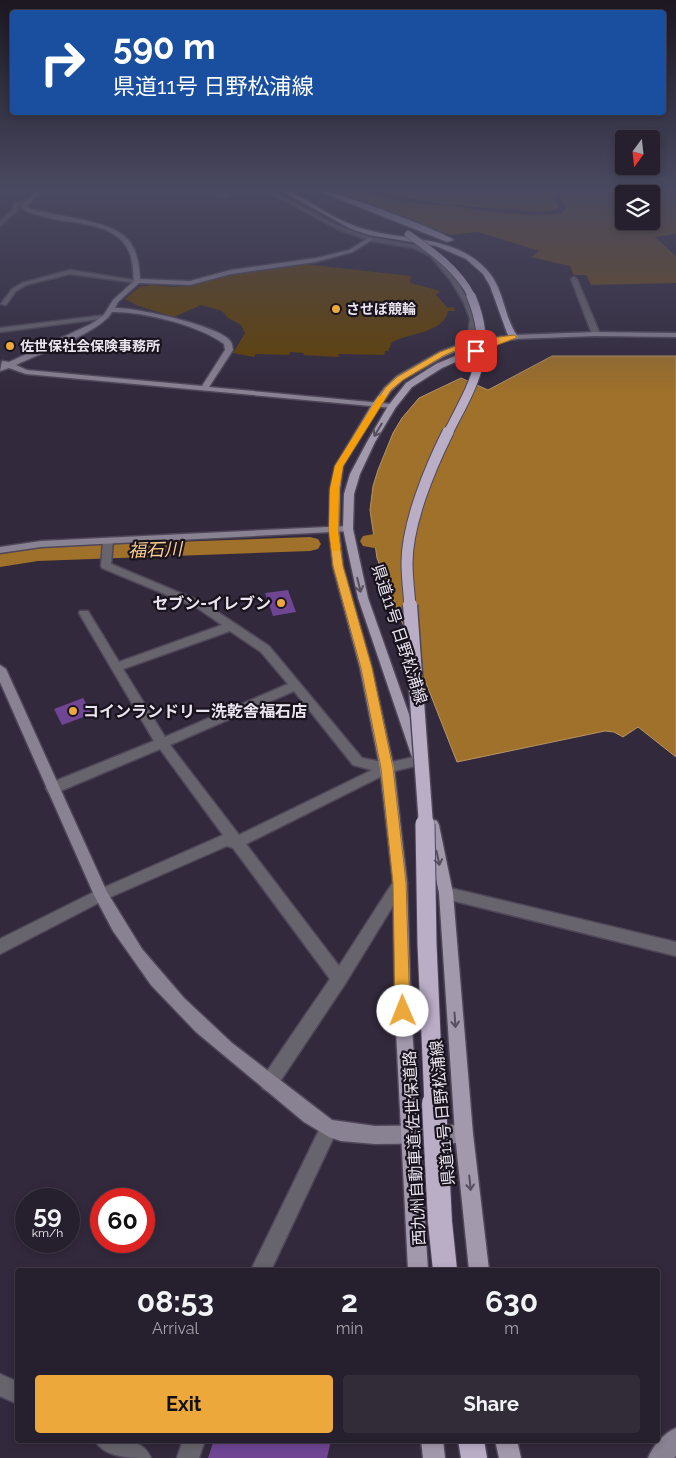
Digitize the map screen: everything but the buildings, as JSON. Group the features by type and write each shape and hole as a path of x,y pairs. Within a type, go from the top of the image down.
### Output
{"highway":[{"name":"西九州自動車道;佐世保道路","path":"442,258 466,286 474,301 480,317 483,340 475,376 422,489 412,524 408,562 426,832 428,954 440,1222 445,1268"},
{"path":"470,258 476,262 490,279 502,305 506,327 515,332"},
{"path":"482,258 490,263"},
{"path":"472,1443 474,1458"}],"main road":[{"name":"県道11号 日野松浦線","path":"418,1268 403,1011 400,883 387,768 366,668 338,566 334,531 335,489 339,466 376,405 388,389 413,369 442,354 471,343 515,332"},
{"name":"県道11号 日野松浦線","path":"479,1268 464,1134 446,893 419,761 362,598 348,529 349,494 371,442 392,406 409,385 439,366 515,332"},
{"path":"432,1443 434,1458"},
{"path":"507,1443 510,1458"}],"street":[{"path":"0,370 94,326 108,314 115,301 137,281 137,269 133,258"},
{"path":"4,304 14,290 24,284 70,272 137,281 190,283 232,272 325,258"},
{"path":"435,258 454,280 467,302 474,319 471,343"},
{"path":"574,279 596,334"},
{"path":"0,330 108,314 121,309 149,314 213,334 228,343 229,350 204,390"},
{"path":"515,332 676,335"},
{"path":"0,360 26,372 392,406"},
{"path":"0,550 41,544 108,543 348,529"},
{"path":"108,543 106,566 200,605 265,649 358,762 387,768"},
{"path":"84,613 162,743 339,979"},
{"path":"117,668 232,626"},
{"path":"0,669 101,895 118,928 159,984 208,1034 329,1128 357,1134 464,1134"},
{"path":"53,788 296,685"},
{"path":"0,946 101,895 227,840 236,843 387,768 419,761"},
{"path":"269,1083 339,979 400,883"},
{"path":"446,893 676,949"},
{"path":"262,1268 329,1128"},
{"path":"0,1386 15,1393"},
{"path":"659,1458 676,1439"},
{"path":"112,1443 140,1458"},
{"path":"188,1458 193,1443"}],"shaded area":[{"path":"536,258 676,258 676,283 591,285 586,275 574,275 570,266"},
{"name":"させぼ競輪","path":"304,264 411,276 410,283 440,291 436,295 448,308 454,307 455,311 448,311 440,324 433,328 392,342 384,355 339,354 338,357 303,355 304,353 290,352 289,355 256,354 254,357 233,353 245,333 241,325 228,318 222,311 201,305 174,317 138,306 125,299 139,287 152,285 175,287 194,285 236,273"},
{"path":"552,356 676,356 676,757 638,727 623,737 614,732 605,731 457,762 377,558 370,510 373,486 393,433 402,418 419,398 461,378 488,390"}],"waterway":[{"name":"福石川","path":"0,560 38,554 310,544"}],"slow traffic":[{"path":"336,549 334,531 335,489 339,466 382,397"}],"place":[{"name":"させぼ競輪","path":"336,309"},
{"name":"佐世保社会保険事務所","path":"10,346"},
{"name":"セブン-イレブン","path":"281,603"},
{"name":"コインランドリー洗乾舎福石店","path":"73,711"}],"route":[{"path":"403,1011 400,883 387,768 366,668 338,566 334,531 335,489 339,466 376,405 388,389 400,378 442,354 471,343 514,337 476,351"}]}
